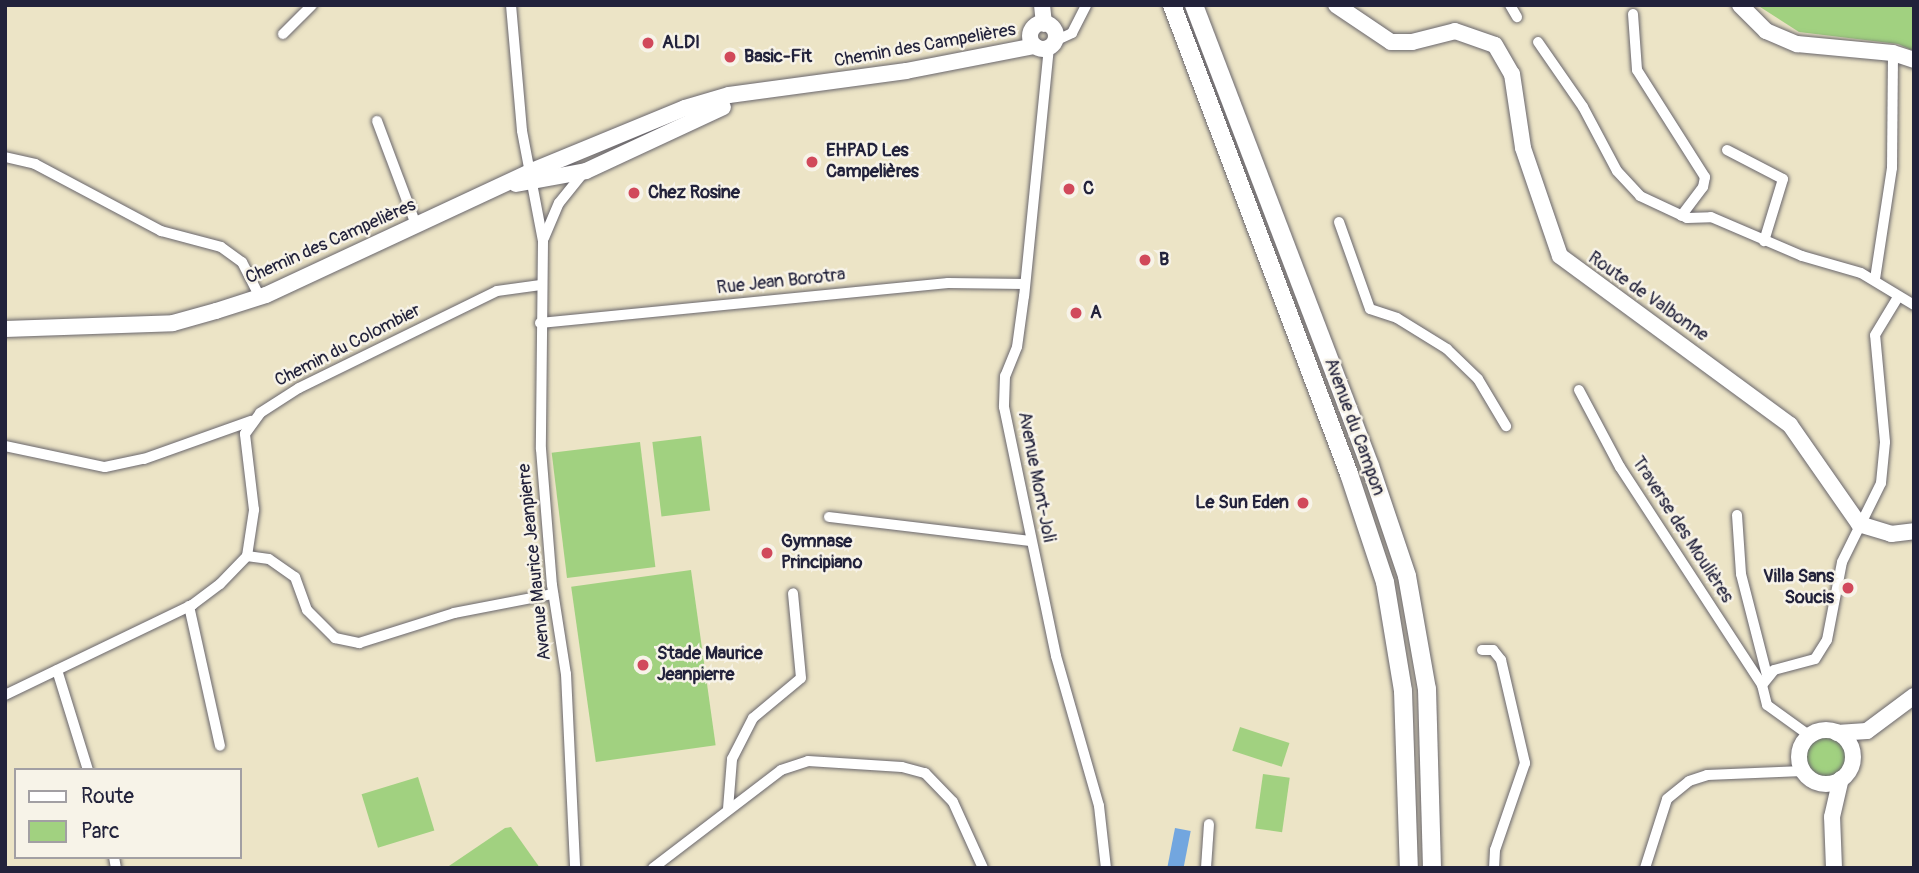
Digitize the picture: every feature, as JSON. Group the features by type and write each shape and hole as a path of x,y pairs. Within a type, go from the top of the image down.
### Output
{"main road":[{"name":"Avenue du Campon","path":"1172,5 1349,474 1385,582 1404,691 1409,868"},
{"name":"Avenue du Campon","path":"1194,5 1370,466 1407,576 1427,689 1432,868"}],"street":[{"path":"283,34 312,5"},
{"name":"Avenue Maurice Jeanpierre","path":"511,5 522,131 533,176 543,241 540,323 541,449 553,594 568,700 576,867"},
{"path":"1042,5 1044,23"},
{"path":"1046,45 1072,33 1086,5"},
{"name":"Route de Valbonne","path":"1336,5 1391,42 1412,42 1455,31 1495,45 1512,74 1522,148 1560,256 1790,425 1860,524"},
{"path":"1741,5 1766,31 1797,44 1893,53 1914,61"},
{"path":"1633,14 1637,70 1705,177 1703,187 1681,216"},
{"path":"1044,23 1054,29 1046,45"},
{"path":"1044,23 1031,32 1046,45"},
{"path":"1538,42 1583,107 1630,188 1681,216 1711,218 1764,241 1875,279 1898,297 1914,305"},
{"name":"Chemin des Campelières","path":"5,329 173,323 260,297 501,186 533,176 685,108 729,95 779,90 1046,45"},
{"name":"Avenue Mont-Joli","path":"1046,45 1025,284 1017,347 1007,370 1004,395 1010,453 1103,827 1106,868"},
{"path":"1875,279 1892,168 1893,53"},
{"name":"Chemin des Campelières","path":"533,176 586,171 688,120 779,90"},
{"path":"377,121 416,226"},
{"path":"1727,150 1783,178 1764,241"},
{"path":"5,157 35,164 161,231 221,247 242,262 260,297"},
{"path":"543,241 559,203 586,171"},
{"path":"1339,222 1370,309 1397,318 1447,349 1478,379 1506,426"},
{"name":"Rue Jean Borotra","path":"540,323 948,283 1025,284"},
{"name":"Chemin du Colombier","path":"5,446 105,467 144,460 251,421 299,388 497,291 541,285"},
{"path":"1765,680 1815,659 1823,650 1842,562 1881,483 1884,457 1875,335 1898,297"},
{"name":"Traverse des Moulières","path":"1579,390 1620,467 1765,680"},
{"path":"5,695 189,606 220,584 247,555 254,510 245,434 251,421"},
{"path":"1737,514 1741,574 1765,680 1767,705 1810,736"},
{"path":"829,517 1030,541"},
{"path":"1860,524 1891,534 1914,530"},
{"path":"247,555 269,559 295,577 307,610 335,638 359,643 454,613 553,594"},
{"path":"728,809 732,759 753,718 802,678 793,593"},
{"path":"189,606 220,746"},
{"path":"1482,650 1493,650 1501,660 1525,763 1495,850 1494,868"},
{"path":"57,670 87,768"},
{"path":"1803,771 1801,748 1810,736 1823,731 1867,731 1914,696"},
{"path":"1833,868 1832,817 1841,779 1851,767 1852,751 1837,733"},
{"path":"653,868 728,809 799,762 916,769 940,784 953,802 983,868"},
{"path":"1645,868 1667,799 1689,781 1707,775 1803,771 1816,782 1832,817"},
{"path":"1816,782 1841,779"},
{"path":"1206,868 1209,824"}],"green space":[{"path":"1757,5 1914,5 1914,51 1898,44 1799,32"},
{"path":"701,436 710,510 662,516 652,442"},
{"path":"640,442 655,567 567,578 552,453"},
{"name":"Stade Maurice Jeanpierre","path":"691,570 716,745 596,762 571,587"},
{"path":"1240,727 1289,743 1282,767 1232,751"},
{"path":"1826,735 1841,742 1848,757 1841,772 1826,779 1811,772 1804,757 1811,742"},
{"path":"1263,774 1290,778 1282,832 1255,828"},
{"path":"418,777 434,831 378,848 362,794"},
{"path":"511,827 540,868 446,868 505,828"}],"water":[{"path":"1175,828 1191,831 1184,868 1167,868"}],"place":[{"name":"ALDI","path":"648,43"},
{"name":"Basic-Fit","path":"730,57"},
{"name":"EHPAD Les Campelières","path":"812,162"},
{"name":"C","path":"1069,189"},
{"name":"Chez Rosine","path":"634,193"},
{"name":"B","path":"1145,260"},
{"name":"A","path":"1076,313"},
{"name":"Le Sun Eden","path":"1303,503"},
{"name":"Gymnase Principiano","path":"767,553"},
{"name":"Villa Sans Soucis","path":"1848,588"},
{"name":"Stade Maurice Jeanpierre","path":"643,665"}]}
